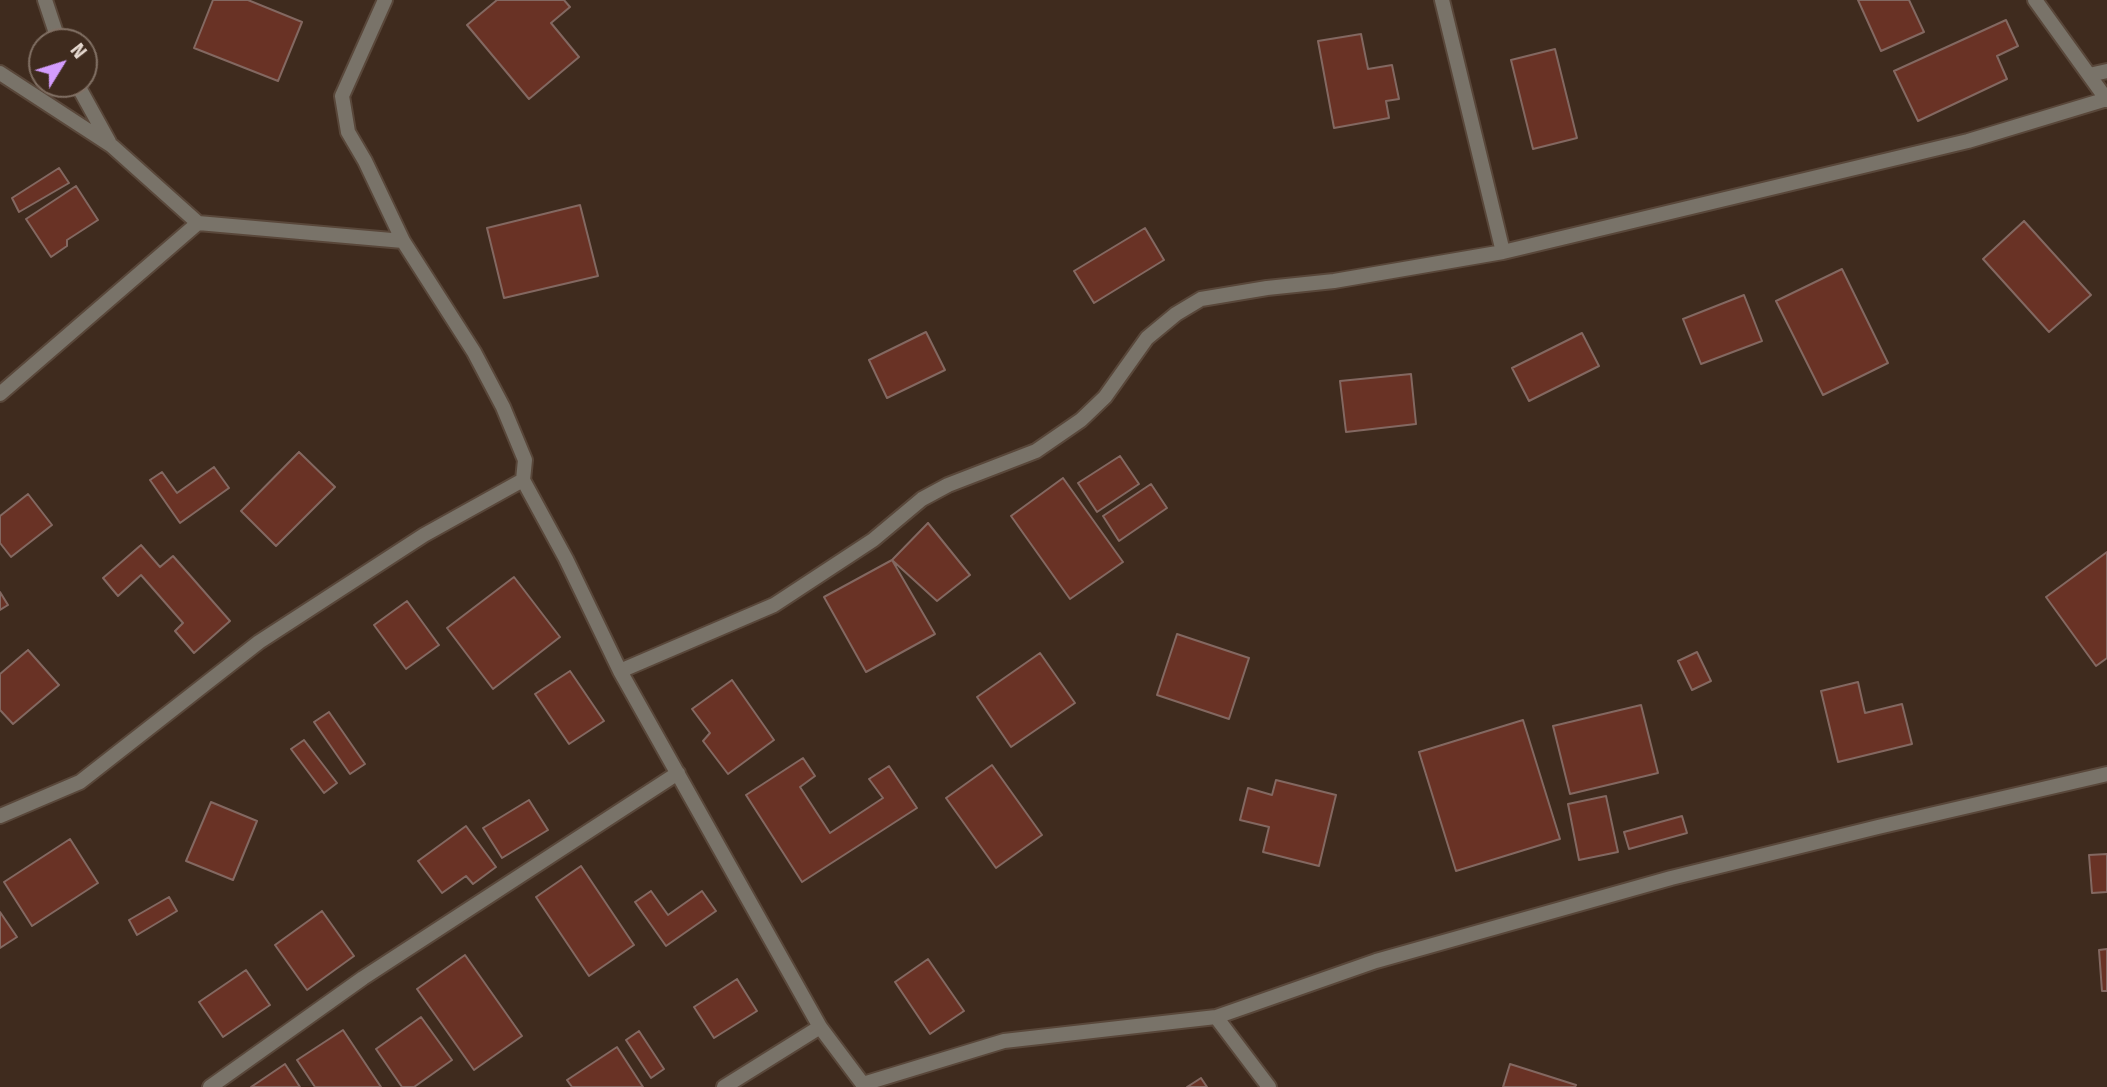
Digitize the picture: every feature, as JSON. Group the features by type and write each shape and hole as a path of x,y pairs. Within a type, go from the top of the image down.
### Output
{"street":[{"path":"45,0 54,28"},
{"path":"385,0 342,96 348,132 365,160 403,241 474,352 503,407 525,460 523,480 566,559 620,671 820,1027 864,1085 1004,1041 1216,1017 1376,961 1671,878 2107,774"},
{"path":"1442,0 1503,252"},
{"path":"620,671 774,605 873,540 922,499 948,485 1036,451 1081,419 1105,397 1147,338 1175,314 1201,299 1334,281 1503,252 1968,141 2107,100 2035,0"},
{"path":"2089,75 2107,71"},
{"path":"0,73 112,146 198,223 403,241"},
{"path":"86,98 112,146"},
{"path":"0,394 198,223"},
{"path":"0,817 80,782 259,642 424,535 523,480"},
{"path":"210,1087 363,978 678,773"},
{"path":"1216,1017 1269,1087"},
{"path":"724,1087 820,1027"}],"building":[{"path":"213,0 248,0 302,22 278,81 194,48"},
{"path":"497,0 564,0 570,7 551,23 579,57 529,99 467,25"},
{"path":"1858,0 1909,0 1924,32 1881,51"},
{"path":"2006,20 2018,46 1997,56 2007,79 1918,121 1894,71"},
{"path":"1361,34 1368,69 1392,65 1399,99 1386,101 1389,118 1334,128 1318,41"},
{"path":"1555,49 1577,138 1533,149 1511,60"},
{"path":"59,168 69,183 19,212 12,198"},
{"path":"76,186 98,220 67,240 67,246 51,257 26,219"},
{"path":"580,205 598,276 504,298 487,228"},
{"path":"2024,221 2091,295 2049,332 1983,259"},
{"path":"1145,228 1164,260 1094,303 1074,271"},
{"path":"1842,269 1888,363 1823,395 1776,301"},
{"path":"1744,295 1762,341 1701,364 1683,319"},
{"path":"926,332 945,370 887,398 869,360"},
{"path":"1582,333 1599,366 1529,401 1512,368"},
{"path":"1411,374 1416,424 1346,432 1340,381"},
{"path":"299,452 335,487 276,546 241,511"},
{"path":"1120,456 1139,484 1097,512 1078,483"},
{"path":"214,467 229,488 180,523 150,480 162,472 177,493"},
{"path":"1063,478 1123,562 1070,599 1011,516"},
{"path":"1151,484 1167,508 1119,541 1103,516"},
{"path":"28,494 52,525 11,557 0,543 0,516"},
{"path":"928,523 970,575 937,601 892,560"},
{"path":"141,545 160,567 173,556 230,621 194,653 175,631 183,623 141,575 118,596 103,578"},
{"path":"2107,552 2107,658 2096,666 2046,597"},
{"path":"892,560 935,634 866,672 824,597"},
{"path":"514,577 560,637 493,689 447,628"},
{"path":"0,592 8,605 0,610"},
{"path":"407,601 439,645 406,669 374,625"},
{"path":"1177,634 1249,658 1229,719 1157,695"},
{"path":"28,650 59,685 13,724 0,710 0,674"},
{"path":"1697,652 1711,681 1692,690 1678,661"},
{"path":"1040,653 1075,703 1011,747 977,697"},
{"path":"570,671 604,721 569,744 535,694"},
{"path":"732,680 774,740 728,774 703,741 710,733 692,709"},
{"path":"1858,682 1865,713 1902,704 1912,744 1838,762 1821,691"},
{"path":"1641,705 1658,773 1570,794 1553,726"},
{"path":"329,712 365,764 350,774 314,722"},
{"path":"1523,720 1560,839 1456,871 1419,752"},
{"path":"304,740 337,783 324,793 291,749"},
{"path":"803,758 815,776 800,787 830,833 883,798 869,779 889,766 917,808 802,882 746,795"},
{"path":"992,765 1042,835 996,868 946,798"},
{"path":"1276,780 1336,795 1319,866 1263,852 1269,827 1240,820 1248,788 1272,795"},
{"path":"1606,796 1618,852 1579,860 1568,804"},
{"path":"529,800 548,830 502,858 483,828"},
{"path":"211,802 257,821 233,880 186,861"},
{"path":"1682,816 1687,833 1629,849 1624,832"},
{"path":"466,826 496,867 473,884 466,876 442,893 418,861"},
{"path":"70,839 98,883 32,926 4,882"},
{"path":"2107,854 2107,892 2092,893 2089,855"},
{"path":"581,866 634,945 589,976 536,897"},
{"path":"651,891 668,915 702,891 716,911 666,946 635,902"},
{"path":"169,897 177,911 137,935 129,920"},
{"path":"322,911 354,956 307,990 275,945"},
{"path":"0,912 17,937 0,948"},
{"path":"2107,949 2107,991 2102,991 2099,950"},
{"path":"465,955 522,1036 474,1070 417,989"},
{"path":"928,959 964,1011 930,1034 895,982"},
{"path":"246,970 270,1005 223,1037 199,1002"},
{"path":"737,979 757,1011 714,1038 694,1007"},
{"path":"421,1017 452,1060 414,1087 402,1087 376,1049"},
{"path":"343,1030 381,1087 315,1087 297,1060"},
{"path":"639,1031 664,1069 651,1078 626,1040"},
{"path":"617,1047 643,1087 572,1087 567,1080"},
{"path":"285,1064 300,1087 251,1087"},
{"path":"1510,1064 1576,1085 1503,1087"},
{"path":"1201,1078 1207,1087 1187,1087"}]}
